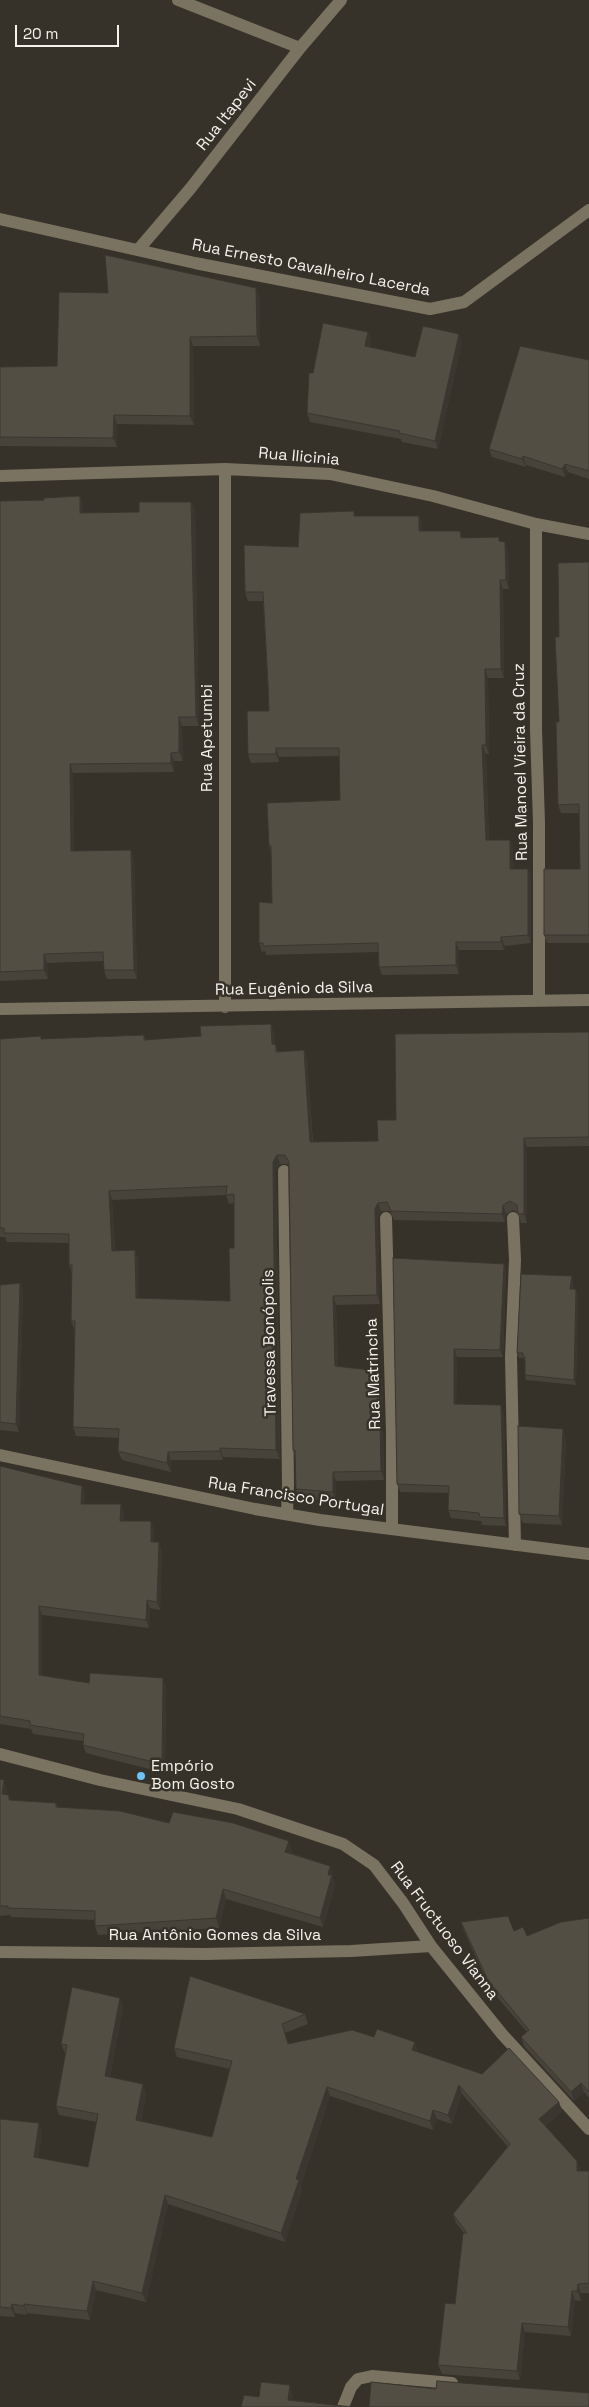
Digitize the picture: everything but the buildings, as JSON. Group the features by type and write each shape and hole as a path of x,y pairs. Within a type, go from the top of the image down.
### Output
{"street":[{"path":"178,0 300,48"},
{"name":"Rua Itapevi","path":"138,250 190,189 300,48 342,0"},
{"name":"Rua Ernesto Cavalheiro Lacerda","path":"0,219 138,250 430,309 464,302 589,210"},
{"name":"Rua Ilicinia","path":"0,476 225,469 330,474 433,496 536,524 589,534"},
{"name":"Rua Apetumbi","path":"225,469 225,1007"},
{"name":"Rua Manoel Vieira da Cruz","path":"536,524 536,711 539,823 538,1000"},
{"name":"Rua Eugênio da Silva","path":"0,1010 589,1000"},
{"name":"Travessa Bonópolis","path":"284,1171 287,1514"},
{"name":"Rua Matrincha","path":"386,1218 392,1432 392,1529"},
{"path":"513,1218 515,1260 511,1357 515,1545"},
{"name":"Rua Francisco Portugal","path":"0,1454 287,1514 589,1554"},
{"name":"Rua Fructuoso Vianna","path":"0,1754 100,1780 238,1809 343,1844 374,1865 403,1902 431,1946 502,2034 589,2129"},
{"name":"Rua Antônio Gomes da Silva","path":"0,1952 214,1954 351,1952 431,1946"},
{"path":"343,2407 351,2387 358,2379 372,2376 461,2384"}],"place":[{"name":"Empório Bom Gosto","path":"141,1776"}]}
